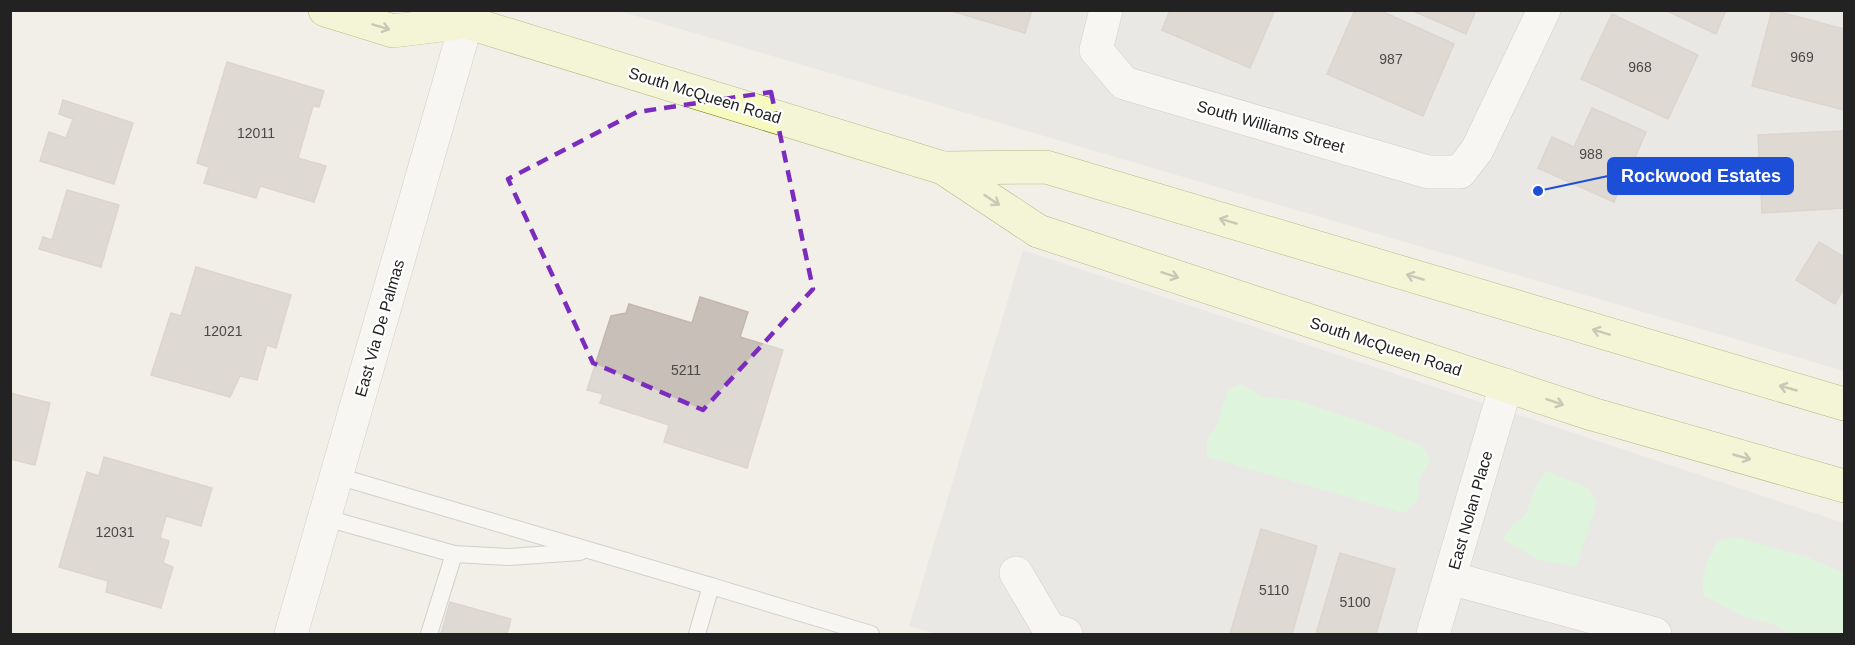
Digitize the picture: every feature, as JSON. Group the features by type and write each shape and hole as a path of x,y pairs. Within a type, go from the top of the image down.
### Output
{"main road":[{"name":"South McQueen Road","path":"325,10 393,31 462,14 943,168 1038,231 1592,414 1845,486"},
{"name":"South McQueen Road","path":"943,168 1046,167 1845,404"}],"street":[{"name":"South Williams Street","path":"1106,10 1096,51 1124,82 1428,172 1460,172 1477,150 1544,10"},
{"name":"East Via De Palmas","path":"291,634 326,518 462,14"},
{"name":"East Nolan Place","path":"1434,634 1506,385"},
{"path":"1016,573 1049,629 1066,634"},
{"path":"1450,578 1655,634"}],"lane":[{"path":"337,476 864,633"},
{"path":"326,518 454,554 509,557 593,551"},
{"path":"429,634 454,554"},
{"path":"697,634 711,586"}],"highlighted area":[{"path":"771,92 813,289 703,410 593,363 508,179 637,112"}],"shaded area":[{"path":"619,11 1844,11 1844,371"},
{"path":"1023,250 1844,523 1844,634 936,634 909,626"}],"green space":[{"path":"1241,384 1263,397 1297,400 1373,426 1422,446 1431,459 1419,480 1418,501 1404,513 1207,457 1207,440 1216,426 1228,390"},
{"path":"1546,471 1588,488 1597,503 1576,567 1539,560 1502,539 1526,514 1536,486"},
{"path":"1735,537 1808,557 1838,571 1844,571 1844,634 1790,634 1770,623 1744,617 1703,595 1704,573 1708,559 1720,540"}],"building":[{"path":"948,10 1032,10 1025,33"},
{"path":"1170,10 1275,10 1250,68 1162,30"},
{"path":"1355,10 1379,10 1454,44 1423,116 1327,74"},
{"path":"1411,10 1476,10 1466,34"},
{"path":"1665,10 1726,10 1716,34"},
{"path":"1772,10 1844,29 1844,110 1752,86"},
{"path":"1612,14 1698,55 1668,119 1581,79"},
{"path":"227,62 324,91 319,107 313,106 298,158 326,166 314,202 260,186 256,198 204,183 209,167 197,163"},
{"path":"63,100 133,123 114,184 40,161 49,132 66,138 73,119 59,114"},
{"path":"1592,108 1646,132 1634,160 1645,164 1633,192 1621,186 1614,202 1538,168 1552,137 1574,147"},
{"path":"1844,131 1844,208 1762,213 1758,135"},
{"path":"67,190 119,205 101,267 39,249 43,237 52,240"},
{"path":"1819,242 1844,257 1844,288 1835,304 1796,280"},
{"path":"196,267 291,295 276,348 267,345 257,380 240,376 230,397 151,375 171,313 181,316"},
{"path":"700,297 748,312 740,337 783,350 747,468 664,442 669,425 600,403 603,394 587,390 611,316 626,313 629,304 692,323"},
{"path":"10,393 50,403 35,465 10,459"},
{"path":"104,457 212,488 201,526 166,516 160,538 169,541 163,563 173,567 161,608 106,592 108,581 59,567 87,472 99,476"},
{"path":"1261,529 1317,546 1292,634 1230,634"},
{"path":"1340,553 1395,569 1376,634 1316,634"},
{"path":"450,602 511,619 507,634 441,634"}],"place":[{"name":"Rockwood Estates","path":"1538,191"}]}
